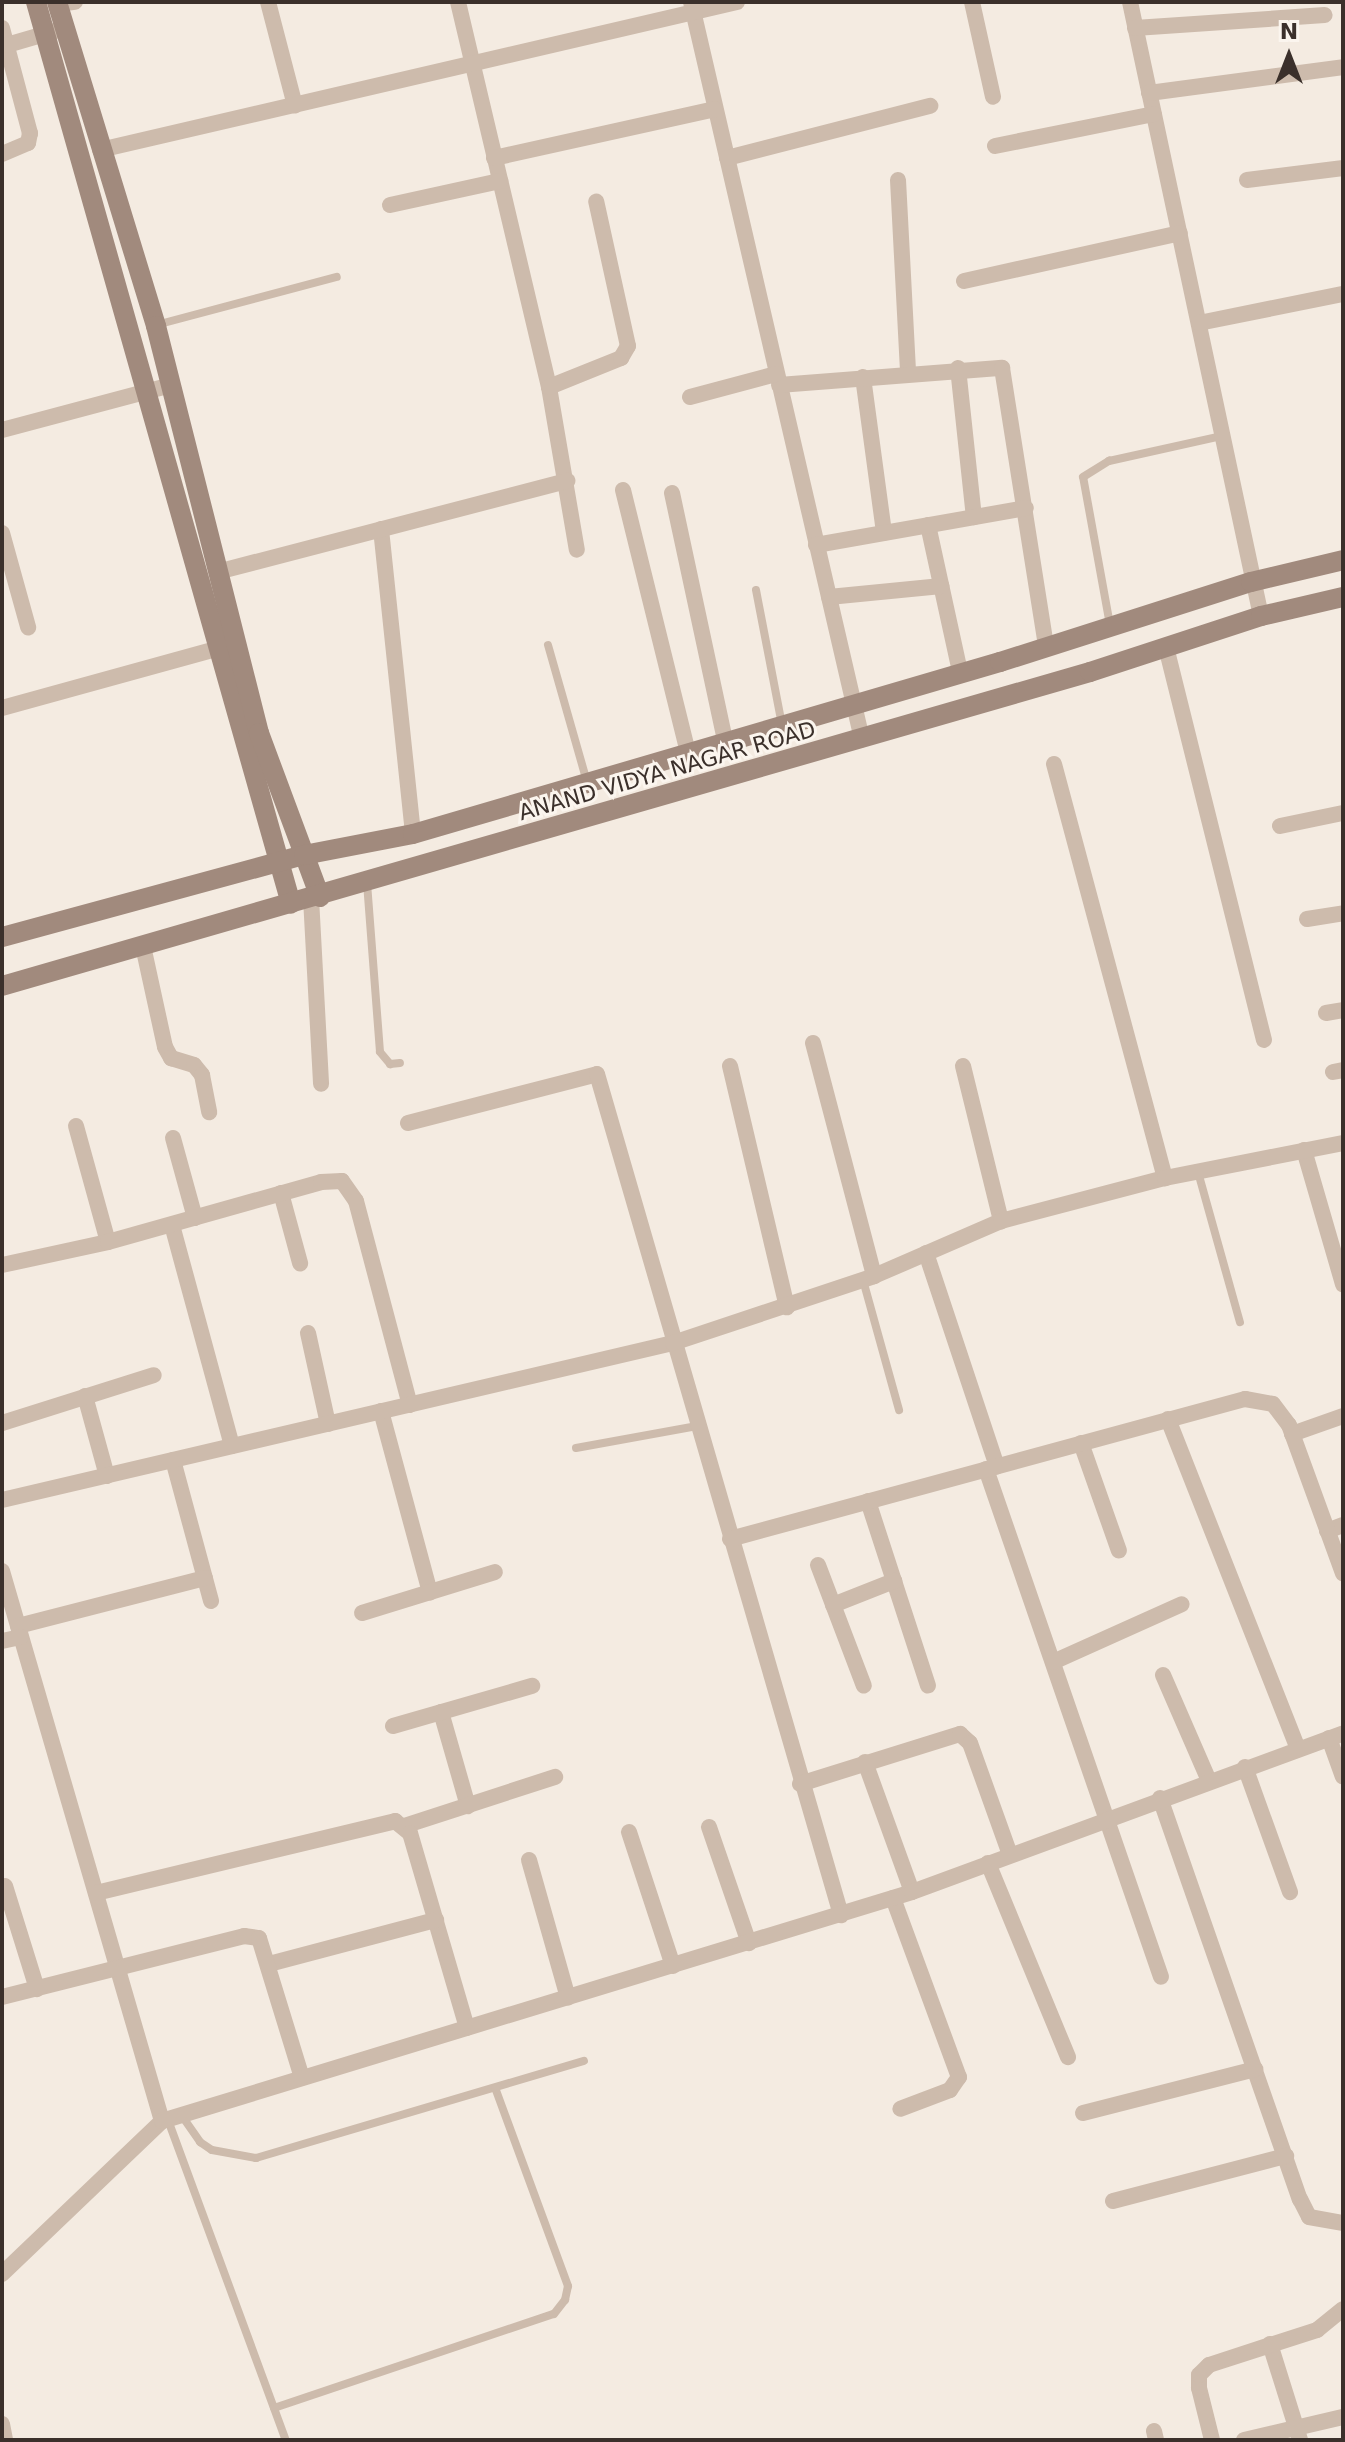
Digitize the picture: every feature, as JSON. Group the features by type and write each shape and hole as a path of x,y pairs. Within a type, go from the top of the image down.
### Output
{"main road":[{"path":"36,2 55,31 100,150 156,326 240,642 259,733 304,855 307,900"},
{"path":"63,3 55,31 215,649 280,863 307,900"},
{"name":"ANAND VIDYA NAGAR ROAD","path":"2,937 304,855 413,834 587,782 689,756 855,702 1046,647 1251,582 1343,560"},
{"name":"ANAND VIDYA NAGAR ROAD","path":"2,986 862,739 1261,616 1343,597"}],"street":[{"path":"268,2 295,106"},
{"path":"458,2 549,387 577,550"},
{"path":"100,150 295,106 692,7 737,2"},
{"path":"972,2 993,97"},
{"path":"1130,2 1251,582 1261,616"},
{"path":"692,7 862,739"},
{"path":"1135,28 1325,15"},
{"path":"2,28 30,133 28,143 2,154"},
{"path":"7,45 55,31"},
{"path":"1149,93 1343,67"},
{"path":"727,158 930,106"},
{"path":"494,158 715,109"},
{"path":"995,146 1154,114"},
{"path":"1247,180 1343,168"},
{"path":"898,180 908,373"},
{"path":"390,205 500,181"},
{"path":"549,387 621,358 628,346 596,201"},
{"path":"964,281 1180,233"},
{"path":"1199,323 1343,294"},
{"path":"690,397 778,380 863,377 994,366 1006,375 1046,647"},
{"path":"958,368 974,517"},
{"path":"863,377 884,533"},
{"path":"2,430 171,385"},
{"path":"221,571 567,481"},
{"path":"623,490 689,756"},
{"path":"672,493 726,744"},
{"path":"816,545 1026,508"},
{"path":"928,525 960,672"},
{"path":"381,529 413,834"},
{"path":"3,541 28,627"},
{"path":"829,597 941,586"},
{"path":"2,708 240,642"},
{"path":"1166,647 1264,1040"},
{"path":"1054,764 1165,1178"},
{"path":"1280,826 1343,813"},
{"path":"307,900 321,1084"},
{"path":"1307,919 1343,913"},
{"path":"143,946 165,1047 171,1058 194,1065 202,1075 209,1112"},
{"path":"813,1043 868,1278"},
{"path":"730,1066 787,1307"},
{"path":"963,1066 1001,1221"},
{"path":"408,1123 597,1074 800,1784 841,1915"},
{"path":"76,1126 108,1242"},
{"path":"173,1138 195,1218"},
{"path":"2,1500 673,1343 868,1278 1001,1221 1165,1178 1343,1143"},
{"path":"1304,1150 1343,1284"},
{"path":"2,1265 108,1242 332,1180 350,1188 410,1405"},
{"path":"281,1193 300,1263"},
{"path":"172,1225 232,1446"},
{"path":"926,1253 1053,1662 1161,1977"},
{"path":"308,1333 328,1424"},
{"path":"2,1423 154,1375"},
{"path":"85,1396 107,1476"},
{"path":"730,1539 1245,1399 1273,1404 1292,1434 1335,1528 1343,1573"},
{"path":"381,1411 430,1592"},
{"path":"1292,1434 1343,1416"},
{"path":"1168,1419 1298,1749"},
{"path":"1081,1443 1119,1551"},
{"path":"173,1460 211,1601"},
{"path":"868,1501 928,1686"},
{"path":"818,1565 864,1686"},
{"path":"2,1571 119,1971 170,2118"},
{"path":"362,1613 495,1572"},
{"path":"2,1641 20,1632 205,1578"},
{"path":"833,1605 894,1581"},
{"path":"1053,1662 1182,1604"},
{"path":"1163,1675 1209,1781"},
{"path":"393,1726 532,1686"},
{"path":"441,1712 468,1806"},
{"path":"800,1784 960,1734 970,1743 1010,1855"},
{"path":"2,2274 28,2245 170,2118 912,1892 1336,1735 1343,1777"},
{"path":"865,1762 912,1892"},
{"path":"1245,1767 1290,1892"},
{"path":"96,1893 385,1819 404,1826 555,1777"},
{"path":"1160,1798 1309,2217 1343,2223"},
{"path":"404,1826 436,1920 467,2028"},
{"path":"709,1827 749,1943"},
{"path":"629,1832 673,1966"},
{"path":"529,1860 568,1998"},
{"path":"988,1863 1068,2057"},
{"path":"5,1886 37,1989"},
{"path":"893,1898 959,2077 950,2090 900,2109"},
{"path":"269,1964 436,1920"},
{"path":"2,1997 119,1971 244,1936 259,1938 302,2078"},
{"path":"1083,2113 1255,2069"},
{"path":"1113,2201 1286,2156"},
{"path":"2,2250 28,2245"},
{"path":"1212,2440 1199,2375 1209,2365 1317,2330 1342,2313"},
{"path":"1270,2344 1298,2434"},
{"path":"1244,2440 1298,2434 1343,2417"}],"lane":[{"path":"156,326 337,277"},
{"path":"1111,626 1083,477 1109,461 1222,436"},
{"path":"756,590 782,726"},
{"path":"548,645 587,782"},
{"path":"367,883 380,1052 390,1064 400,1063"},
{"path":"1198,1172 1240,1322"},
{"path":"868,1278 899,1410"},
{"path":"576,1448 697,1426"},
{"path":"170,2118 212,2150 256,2158 584,2061"},
{"path":"274,2408 554,2314 565,2300 568,2286 495,2088"},
{"path":"170,2118 286,2440"}]}
